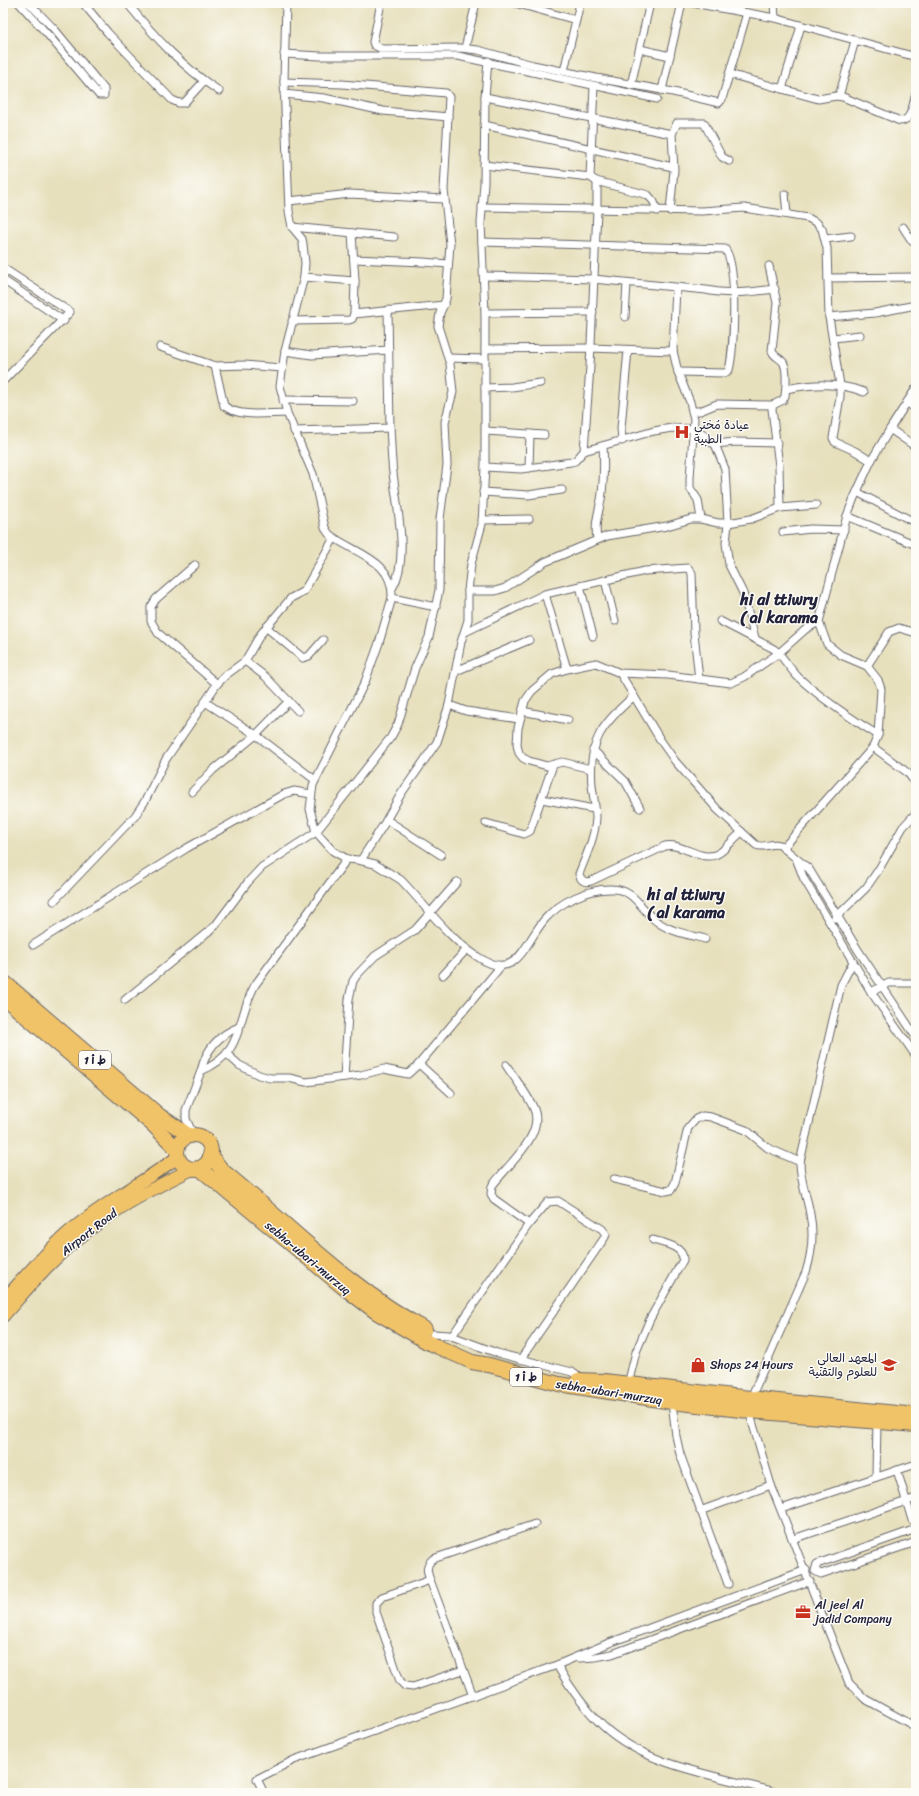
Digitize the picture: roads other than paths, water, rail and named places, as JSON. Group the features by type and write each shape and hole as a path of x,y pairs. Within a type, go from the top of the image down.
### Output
{"highway":[{"name":"ط أ 1","path":"3,981 160,1116 192,1136"},
{"name":"ط أ 1","path":"3,997 154,1126 178,1153"},
{"path":"192,1136 205,1139 210,1146 210,1155 206,1163 195,1168 183,1165 178,1153 183,1139 192,1136"},
{"name":"sebha-ubari-murzuq","path":"210,1155 223,1172 348,1279 392,1310 433,1334 463,1349 542,1373 580,1380 628,1384 750,1405 916,1425"},
{"name":"sebha-ubari-murzuq","path":"195,1168 359,1300 392,1322 427,1342 472,1362 489,1365 542,1381 582,1389 672,1402 916,1415"}],"main road":[{"name":"Airport Road","path":"3,1301 51,1249 69,1232 89,1216 178,1153"},
{"name":"Airport Road","path":"3,1316 58,1256 90,1228 140,1196 195,1168"}],"street":[{"path":"19,3 99,95 104,95 105,92 99,84 55,30 30,3"},
{"path":"83,3 108,33 172,100 179,103 184,103 195,93 204,81"},
{"path":"126,3 161,44 204,81 219,91"},
{"path":"286,3 284,94 288,201 292,227 302,239 305,254 304,277 292,320 282,368 280,386 282,400 313,474 325,528 334,538 381,566 390,579 393,587"},
{"path":"381,3 373,42 378,48 412,50 465,48 564,71 720,103 747,13"},
{"path":"465,48 476,3"},
{"path":"515,3 576,20"},
{"path":"564,71 580,3"},
{"path":"631,85 650,3"},
{"path":"662,90 682,3"},
{"path":"698,3 775,18 916,57"},
{"path":"774,3 775,18"},
{"path":"782,89 801,26"},
{"path":"840,96 855,41"},
{"path":"640,49 670,56"},
{"path":"284,54 320,56 448,55 488,61 594,86 657,98"},
{"path":"361,860 387,820 400,794 433,749 440,734 449,705 464,632 468,620 468,591 471,564 481,532 485,467 486,314 482,242 482,207 485,97 488,61"},
{"path":"729,74 818,99 840,96 900,121 904,121 910,115 916,94"},
{"path":"125,1000 214,926 248,882 262,867 316,832 391,737 398,724 415,668 429,637 439,590 440,519 447,465 445,422 453,392 452,373 438,326 440,313 444,305 447,292 450,240 444,199 449,96 442,92 342,84 284,82"},
{"path":"584,451 593,312 593,279 597,210 597,190 593,179 590,149 594,86"},
{"path":"284,94 324,98 383,111 448,117"},
{"path":"485,97 672,134"},
{"path":"670,211 673,167 672,134 677,123 704,123 722,157 729,160"},
{"path":"484,126 673,167"},
{"path":"484,165 593,179 648,196 654,202 657,211"},
{"path":"288,201 336,195 364,194 444,199"},
{"path":"786,194 787,214"},
{"path":"482,207 657,211 702,211 744,208 808,218 817,222 822,229 825,239 829,317 840,385 840,397 833,438 835,442 855,451 871,461"},
{"path":"292,227 394,237"},
{"path":"903,227 912,241 916,244"},
{"path":"292,320 352,319 354,314 355,282 352,233"},
{"path":"825,239 851,236"},
{"path":"482,242 725,249 731,265 734,294 734,317 729,370 725,373 678,372"},
{"path":"354,259 448,264"},
{"path":"692,412 700,411 717,404 773,405 784,400 786,389 784,364 774,356 772,350 777,303 769,266"},
{"path":"3,268 70,312 64,321 3,381"},
{"path":"485,276 593,279 734,294 775,289"},
{"path":"304,277 355,282"},
{"path":"828,278 916,277"},
{"path":"3,280 64,321"},
{"path":"625,317 627,283"},
{"path":"676,288 673,351 678,372 692,412 694,429 690,488 698,500 701,519"},
{"path":"354,314 444,305"},
{"path":"829,317 875,313 916,305"},
{"path":"388,310 390,428 392,462 398,504 401,555 397,580 393,587 392,598 379,643 365,682 315,780 311,794 310,809 316,832 333,851 347,859 361,860 375,864 394,874 402,880 448,932 467,949 483,960 501,966"},
{"path":"486,314 593,312"},
{"path":"832,338 860,335"},
{"path":"160,347 215,366 282,368"},
{"path":"485,349 591,348 673,351"},
{"path":"285,351 312,354 389,350"},
{"path":"622,440 628,350"},
{"path":"448,358 485,359"},
{"path":"215,366 224,406 231,411 240,413 287,413"},
{"path":"485,388 512,387 540,383"},
{"path":"786,389 809,385 840,385 864,392"},
{"path":"783,848 873,747 878,735 881,689 878,680 867,666 834,651 827,644 819,622 847,516 871,461 916,388"},
{"path":"282,400 352,401"},
{"path":"907,402 916,410"},
{"path":"773,405 772,409 776,443 780,508"},
{"path":"294,431 390,428"},
{"path":"485,467 529,468 575,461 584,451 654,431 672,428 694,429 702,433 709,442 715,444 735,442 776,443"},
{"path":"890,429 916,447"},
{"path":"486,431 544,435"},
{"path":"529,468 530,434"},
{"path":"715,444 725,469 728,524 726,543 729,565 743,593 755,638"},
{"path":"597,539 596,518 601,503 603,490 603,446"},
{"path":"483,492 535,494 562,490"},
{"path":"857,492 916,523"},
{"path":"468,591 495,591 505,588 545,562 597,539 667,526 690,519 701,519 718,524 728,524 751,519 780,508 816,505"},
{"path":"847,516 916,546"},
{"path":"482,520 529,519"},
{"path":"783,532 825,528 844,530"},
{"path":"54,901 135,816 145,801 166,759 204,702 217,684 226,675 245,661 266,627 291,598 304,591 334,538"},
{"path":"195,565 156,599 151,607 151,621 158,633 217,684"},
{"path":"464,632 545,594 645,571 681,568 691,570 695,646 699,679"},
{"path":"605,580 615,622"},
{"path":"580,586 593,636"},
{"path":"545,594 567,669"},
{"path":"392,598 436,607"},
{"path":"720,620 755,638 779,653 789,668 821,697 840,712 878,735"},
{"path":"591,770 562,762 547,766 529,761 523,758 519,753 517,738 519,720 525,701 540,683 552,674 567,669 596,663 620,674 668,675 723,683 738,681 779,653 806,629 819,622"},
{"path":"266,627 303,658 309,656 323,640"},
{"path":"867,666 889,632 899,628 916,633"},
{"path":"456,671 529,640"},
{"path":"245,661 266,677 298,711"},
{"path":"620,674 675,761 716,809 753,843 759,846 774,844 783,848 797,861 809,869 881,986 916,1037"},
{"path":"634,696 607,722 598,735 593,750 591,770 594,809 596,816 594,830 579,874 582,880 585,882 591,881 665,846 676,845 700,855 712,856 723,850 742,832"},
{"path":"192,792 213,770 256,735 289,701"},
{"path":"204,702 256,735 315,780"},
{"path":"449,705 466,712 519,720"},
{"path":"522,711 568,720"},
{"path":"873,747 908,773 916,784"},
{"path":"593,750 625,781 640,808"},
{"path":"486,823 524,834 527,833 532,828 553,765"},
{"path":"908,773 916,770"},
{"path":"33,945 187,848 284,794 294,791 311,794"},
{"path":"542,799 594,809"},
{"path":"829,922 866,888 879,869 903,827 916,813"},
{"path":"387,820 441,856"},
{"path":"201,1071 215,1064 227,1054 235,1041 244,1008 255,985 347,859"},
{"path":"797,861 804,879 871,992 916,1056"},
{"path":"344,1077 349,999 353,981 357,974 372,959 410,935 457,882"},
{"path":"227,1054 244,1068 266,1077 289,1078 310,1082 384,1069 408,1074 419,1064 501,966 511,963 521,955 540,925 557,909 580,896 607,889 614,889 628,893 635,898 649,915 660,924 705,940"},
{"path":"443,975 467,949"},
{"path":"853,962 841,985 800,1162 802,1185 813,1232 810,1259 806,1272 750,1405 771,1485 806,1570 842,1667 853,1689 872,1704 916,1727"},
{"path":"871,992 889,983 916,983"},
{"path":"192,1136 186,1115 206,1054 224,1035 239,1027"},
{"path":"419,1064 451,1093"},
{"path":"506,1065 534,1110 536,1126 529,1141 492,1186 491,1194 494,1199 529,1224"},
{"path":"614,1179 666,1191 671,1190 675,1183 688,1128 693,1121 704,1116 711,1117 746,1130 768,1148 800,1162"},
{"path":"452,1336 529,1224 546,1204 555,1201 605,1231 606,1237 520,1360"},
{"path":"628,1384 636,1352 650,1319 680,1266 683,1257 682,1252 677,1248 653,1240"},
{"path":"433,1334 452,1336 520,1360 572,1372 580,1380"},
{"path":"672,1402 678,1448 728,1584"},
{"path":"876,1477 877,1421"},
{"path":"781,1509 916,1464"},
{"path":"897,1470 912,1520"},
{"path":"700,1511 771,1485"},
{"path":"793,1539 916,1498"},
{"path":"473,1696 427,1569 433,1559 534,1524"},
{"path":"915,1531 817,1564 815,1570 818,1573 823,1574 916,1542"},
{"path":"264,1793 257,1779 294,1760 578,1658 600,1646 806,1570"},
{"path":"430,1580 382,1597 376,1603 376,1612 400,1681 405,1686 413,1687 463,1670"},
{"path":"578,1658 604,1656 810,1581"},
{"path":"694,1612 697,1622"},
{"path":"637,1633 641,1643"},
{"path":"557,1665 576,1696 591,1713 608,1729 629,1744 683,1767 778,1793"}],"place":[{"name":"عيادة مُختي الطبية","path":"682,432"},
{"name":"Shops 24 Hours","path":"698,1365"},
{"name":"المعهد العالي للعلوم والتقنية","path":"889,1365"},
{"name":"Al jeel Al jadid Company","path":"803,1612"}],"district":[{"name":"hi al ttiwry ( al karama","path":"779,608"},
{"name":"hi al ttiwry ( al karama","path":"686,903"}]}
